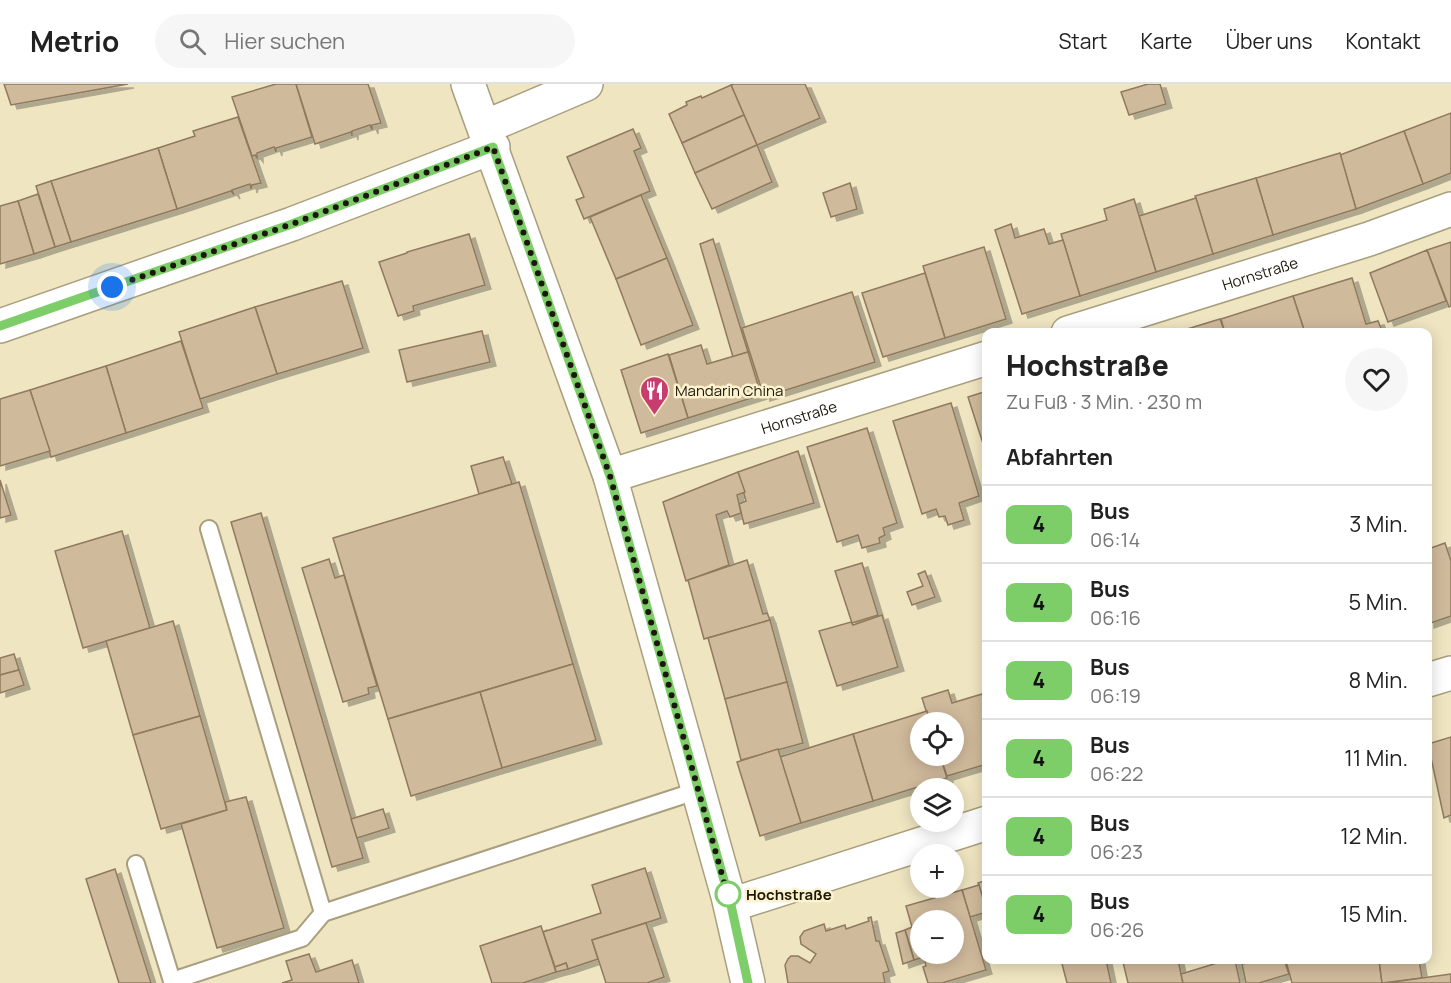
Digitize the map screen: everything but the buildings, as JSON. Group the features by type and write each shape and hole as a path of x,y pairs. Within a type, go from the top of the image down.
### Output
{"street":[{"path":"468,84 610,476 731,905 748,983"},
{"path":"0,326 292,224 489,137 586,84"},
{"name":"Hornstraße","path":"1084,328 1369,239 1451,209"},
{"name":"Hornstraße","path":"610,476 982,360"},
{"path":"1432,679 1451,673"},
{"path":"731,905 982,826"}],"lane":[{"path":"209,529 323,913"},
{"path":"136,864 172,981 302,938 323,913 699,790"}],"bus line":[{"name":"4","path":"0,326 292,224 493,147 610,476 731,905 748,983"}],"place":[{"name":"Mandarin China","path":"654,416"},
{"name":"Hochstraße","path":"728,894"}],"route":[{"path":"112,287 292,224 493,147 610,476 728,896 728,894"}]}
